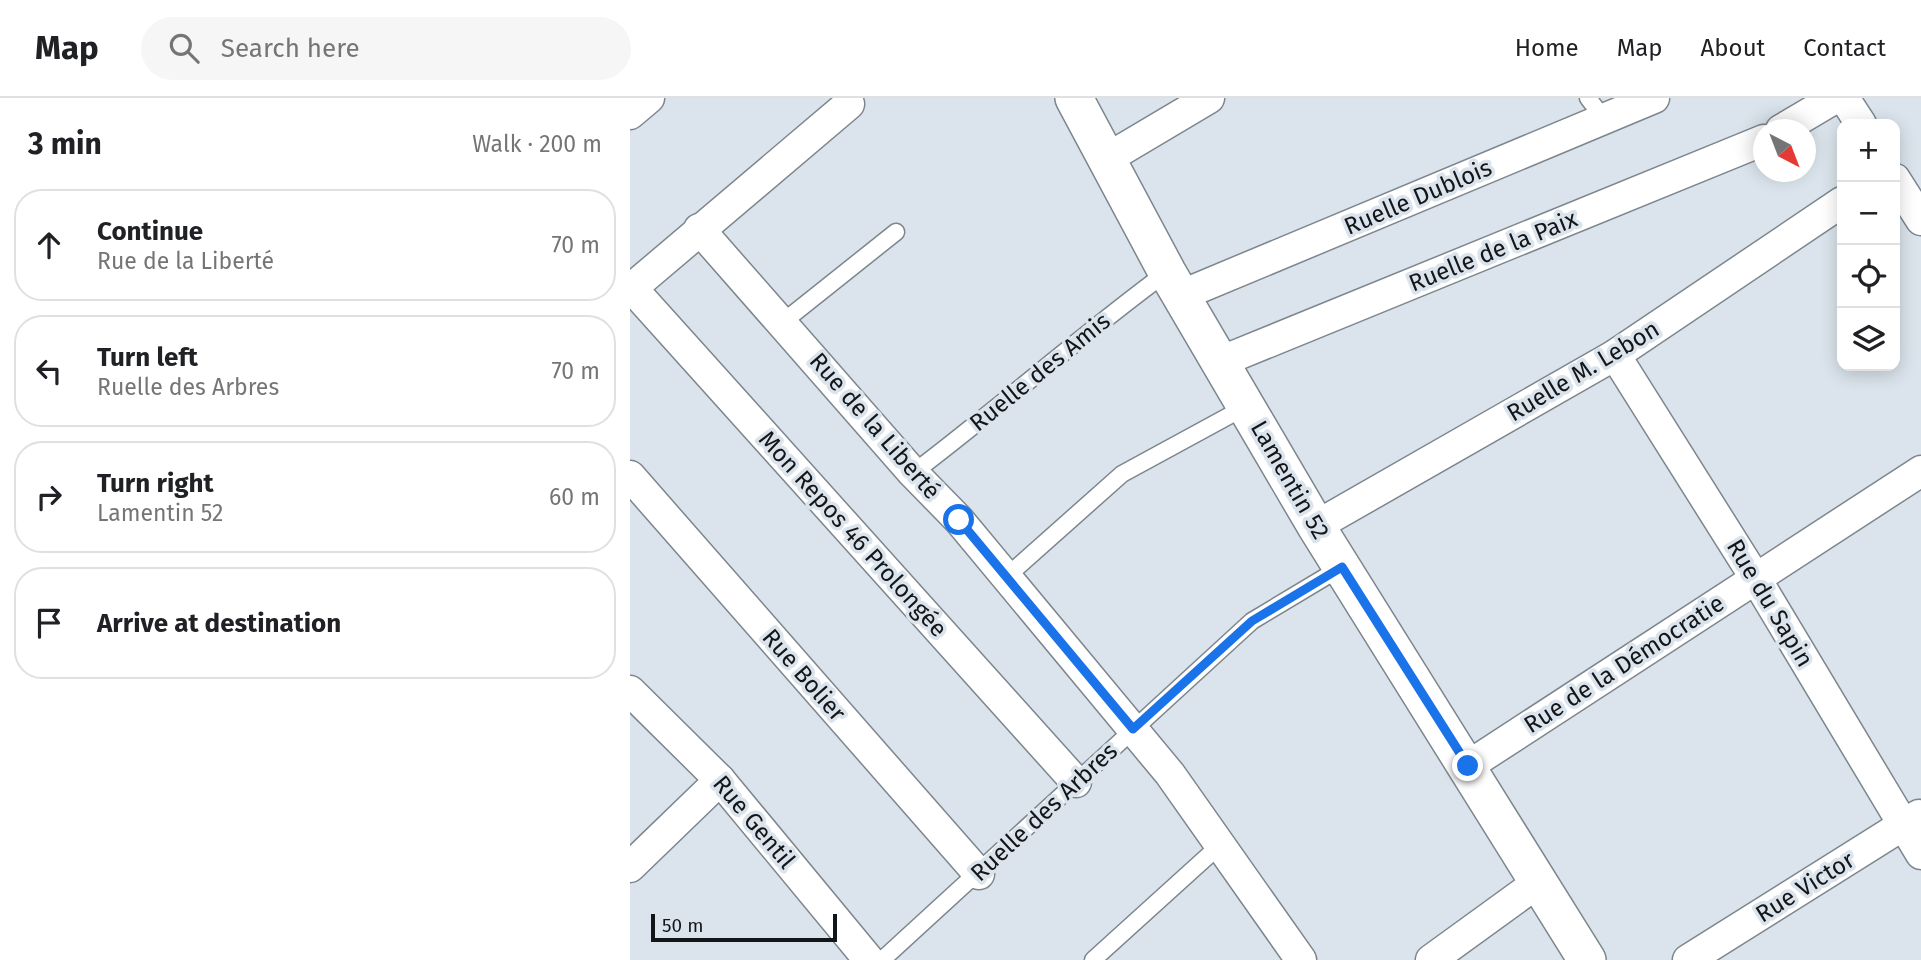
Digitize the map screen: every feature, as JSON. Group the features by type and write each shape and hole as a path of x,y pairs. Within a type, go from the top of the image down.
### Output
{"street":[{"path":"630,114 649,98"},
{"name":"Lamentin 52","path":"1074,98 1175,284 1316,526 1587,960"},
{"path":"1108,158 1209,98"},
{"name":"Ruelle Dublois","path":"1175,284 1596,108 1654,98"},
{"path":"1800,119 1835,98"},
{"path":"1844,98 1858,119"},
{"path":"631,287 849,104"},
{"name":"Ruelle de la Paix","path":"1222,361 1753,143"},
{"path":"1897,182 1921,220"},
{"name":"Ruelle M. Lebon","path":"1316,526 1615,355 1837,205"},
{"name":"Rue de la Liberté","path":"699,229 913,473 959,520 1133,729 1170,774 1301,960"},
{"name":"Mon Repos 46 Prolongée","path":"631,287 1076,782"},
{"name":"Rue du Sapin","path":"1615,355 1756,579 1913,819 1921,854"},
{"name":"Rue de la Démocratie","path":"1468,766 1921,471"},
{"name":"Rue Bolier","path":"630,476 979,874"},
{"name":"Rue Gentil","path":"634,703 720,780 869,960"},
{"path":"630,867 720,780"},
{"name":"Rue Victor","path":"1688,960 1913,819"},
{"path":"1431,960 1540,881"}],"lane":[{"path":"783,322 896,232"},
{"name":"Ruelle des Amis","path":"913,473 985,418 1098,323 1175,284"},
{"path":"1005,578 1122,474 1247,406"},
{"name":"Ruelle des Arbres","path":"882,960 979,874 1252,621 1342,567"},
{"path":"1093,960 1220,845"}],"route":[{"path":"959,520 1133,729 1252,621 1342,567 1468,766"}]}
